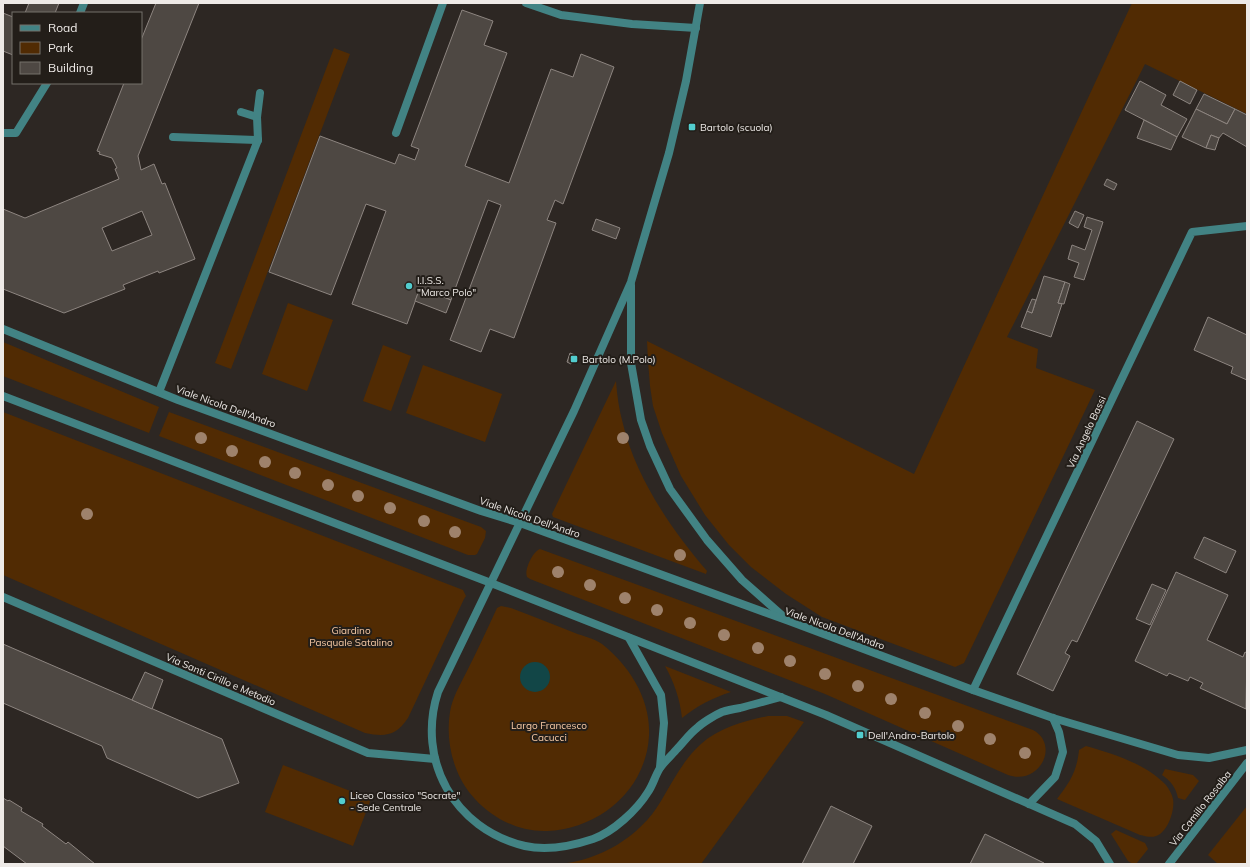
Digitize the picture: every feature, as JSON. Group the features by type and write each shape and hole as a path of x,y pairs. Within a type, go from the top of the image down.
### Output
{"street":[{"path":"396,133 443,3"},
{"path":"526,3 561,15 632,24 696,28"},
{"path":"700,3 686,81 670,153 631,282 574,411 438,692 432,720 432,739 435,759 446,786 458,806 477,823 499,836 525,846 551,848 572,846 595,839 619,824 634,810 648,792 660,767 697,728 722,712 781,697"},
{"path":"3,133 16,133 46,84"},
{"path":"159,392 258,140 257,117 260,93"},
{"path":"241,112 257,117"},
{"path":"173,137 258,140"},
{"name":"Via Angelo Bassi","path":"973,690 1192,232 1247,226"},
{"path":"631,282 631,364 641,420 653,453 670,489 707,540 742,580 789,621"},
{"name":"Viale Nicola Dell'Andro","path":"3,329 159,392 481,511 520,523 1053,718 1178,755 1209,758 1247,750"},
{"path":"3,396 491,583 826,715 1075,824 1096,841 1110,864"},
{"name":"Via Santi Cirillo e Metodio","path":"3,597 368,753 435,759"},
{"path":"629,638 661,695 664,723 660,767"},
{"path":"1029,804 1055,777 1063,752 1059,732 1053,718"},
{"name":"Via Camillo Rosalba","path":"1169,864 1247,763"}],"green space":[{"path":"1132,3 1247,3 1247,114 1145,64 1007,337 1038,349 1036,368 1095,390 964,663 955,667 822,617 786,594 751,567 729,545 705,515 681,476 662,433 653,406 647,341 914,474"},
{"path":"334,48 350,54 231,369 215,363"},
{"path":"288,303 333,320 307,391 262,374"},
{"path":"3,342 159,407 149,433 3,376"},
{"path":"383,345 411,356 391,411 363,401"},
{"path":"423,365 502,394 485,442 406,413"},
{"path":"616,381 618,402 622,419 629,444 637,464 656,502 681,538 707,571 706,574 553,517 552,514"},
{"name":"Giardino Pasquale Satalino","path":"3,412 463,590 466,596 404,724 390,734 378,735 365,733 3,575"},
{"path":"169,412 481,527 486,531 485,538 477,554 468,555 159,436"},
{"path":"540,549 1033,730 1041,736 1045,744 1043,762 1029,775 1019,777 1008,775 825,694 530,579 526,574 528,566 532,557 537,550"},
{"name":"Largo Francesco Cacucci","path":"501,606 519,611 602,644 630,673 642,697 649,723 649,736 646,756 639,773 629,789 616,803 601,814 584,823 566,829 547,831 537,831 517,827 490,813 482,806 468,790 457,770 450,747 449,735 452,702 497,608"},
{"path":"665,666 731,692 705,703 682,718 676,691"},
{"path":"768,716 787,716 804,722 701,864 558,864 588,858 617,845 630,836 642,826 652,814 674,778 689,757 701,744 708,738 724,729 750,720"},
{"path":"1086,746 1129,761 1149,771 1166,785 1173,797 1173,809 1170,820 1160,834 1152,837 1140,835 1057,799 1066,787 1075,770 1079,750"},
{"path":"283,765 371,799 353,846 265,812"},
{"path":"1165,769 1193,775 1199,781 1185,800 1178,798 1173,785 1162,775"},
{"path":"1247,806 1247,864 1218,864 1208,855"},
{"path":"1116,830 1145,843 1148,849 1136,864 1128,861 1111,834"}],"water":[{"path":"535,662 545,667 550,677 545,687 535,692 525,687 520,677 525,667"}],"building":[{"path":"29,3 59,3 55,12 25,12"},
{"path":"156,3 199,3 138,156 141,170 154,164 162,184 165,183 195,259 159,273 158,271 123,285 125,289 64,313 3,289 3,209 25,218 119,179 115,169 117,168 112,158 99,154 100,152 97,151 124,84 142,84 142,38","holes":["142,211 152,235 112,251 102,228"]},
{"path":"462,10 493,21 484,45 507,53 465,166 509,183 551,69 573,77 581,54 614,67 563,204 555,200 547,220 556,223 514,338 490,329 481,352 450,340 501,205 488,200 451,300 420,288 407,324 352,304 386,211 366,204 331,295 269,272 320,136 395,164 399,154 415,160 419,149 411,146"},
{"path":"3,13 12,17 12,55 3,51"},
{"path":"1140,81 1166,95 1161,105 1187,119 1177,137 1125,110"},
{"path":"1180,81 1197,90 1190,104 1173,95"},
{"path":"1204,94 1235,109 1227,124 1196,109"},
{"path":"1196,109 1227,124 1235,109 1247,115 1247,147 1223,133 1219,138 1211,135 1206,148 1182,137"},
{"path":"1144,120 1177,137 1171,150 1137,138"},
{"path":"1211,135 1219,138 1215,150 1206,148"},
{"path":"1107,179 1117,184 1114,190 1104,185"},
{"path":"1075,211 1084,215 1078,228 1069,223"},
{"path":"1087,217 1103,222 1084,280 1074,277 1079,263 1068,259 1072,245 1085,250 1092,230 1084,227"},
{"path":"596,219 620,228 616,239 592,230"},
{"path":"1044,276 1065,282 1058,303 1062,304 1051,337 1021,327 1027,311 1032,313"},
{"path":"1065,282 1070,284 1064,304 1058,303"},
{"path":"420,288 451,300 446,313 415,301"},
{"path":"1032,299 1036,300 1032,313 1027,311"},
{"path":"1208,317 1247,335 1247,380 1231,373 1233,367 1194,350"},
{"path":"570,353 575,355 571,364 567,362"},
{"path":"1137,421 1174,439 1077,642 1072,640 1065,653 1070,656 1053,691 1017,674"},
{"path":"1204,537 1236,551 1226,573 1194,558"},
{"path":"1176,572 1228,595 1207,640 1243,657 1245,652 1247,653 1246,709 1200,688 1203,683 1190,677 1188,681 1169,673 1167,676 1135,661"},
{"path":"1152,584 1166,590 1150,625 1136,619"},
{"path":"3,644 222,739 239,783 198,798 107,758 102,746 3,703"},
{"path":"145,672 163,680 152,709 132,700"},
{"path":"3,798 22,808 21,811 43,824 42,826 66,844 68,842 95,864 27,864 3,846"},
{"path":"831,806 872,826 853,864 802,864"},
{"path":"985,834 1044,863 970,864"}],"place":[{"name":"Bartolo (scuola)","path":"692,127"},
{"name":"I.I.S.S. \"Marco Polo\"","path":"409,286"},
{"name":"Bartolo (M.Polo)","path":"574,359"},
{"name":"Dell'Andro-Bartolo","path":"860,735"},
{"name":"Liceo Classico \"Socrate\" - Sede Centrale","path":"342,801"}]}
